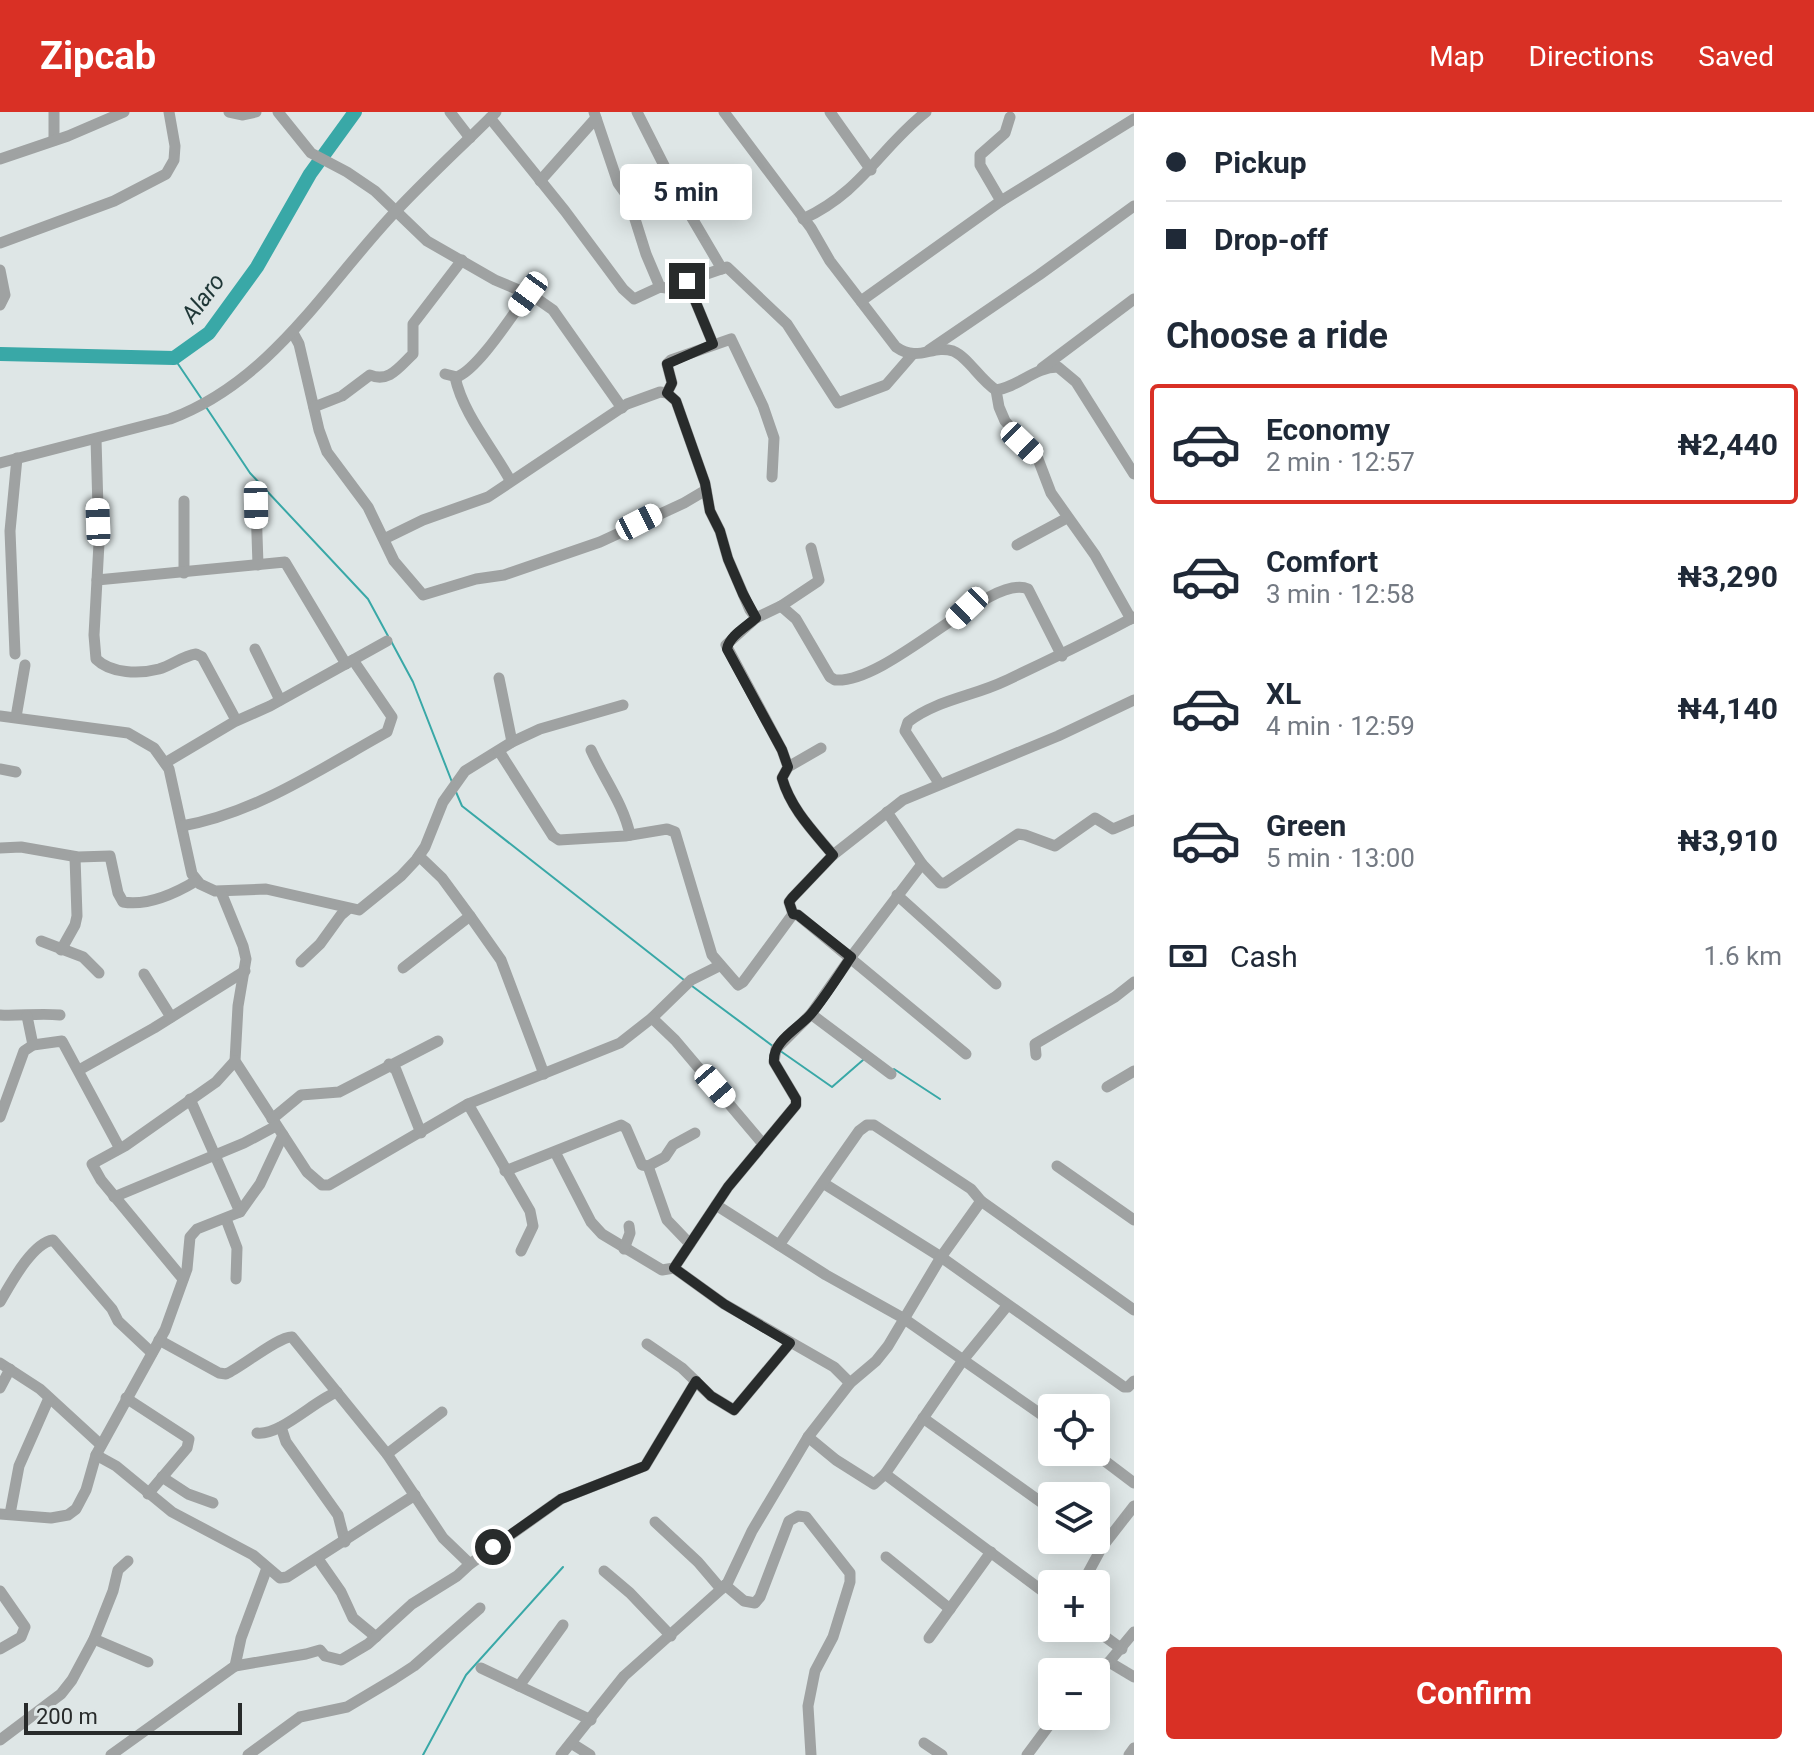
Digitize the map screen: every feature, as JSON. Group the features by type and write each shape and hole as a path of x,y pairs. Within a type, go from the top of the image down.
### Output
{"street":[{"path":"54,112 54,140"},
{"path":"0,159 124,112"},
{"path":"0,243 114,201 166,174 174,160 175,146 169,112"},
{"path":"229,112 243,115 256,112"},
{"path":"278,112 311,153 375,191 427,241 553,310 622,408"},
{"path":"450,112 470,138"},
{"path":"637,112 682,201 722,269"},
{"path":"724,112 830,261 896,347 905,354 917,355"},
{"path":"830,112 871,170"},
{"path":"803,219 835,202 871,170 925,112"},
{"path":"0,463 134,430 196,409 246,375 293,333 395,211 493,115 540,181 634,299 660,287 727,267 787,324 838,403 886,385 917,355 947,344 1134,206"},
{"path":"540,181 595,115"},
{"path":"595,115 618,183 628,197 660,287"},
{"path":"1001,201 980,165 980,155 1005,133 1010,117"},
{"path":"861,301 1001,201 1134,119"},
{"path":"314,407 342,396 370,375 388,377 413,354 413,324 462,260"},
{"path":"0,270 5,295 0,305"},
{"path":"687,281 713,344"},
{"path":"510,480 450,375 466,373 528,294"},
{"path":"947,344 986,384 996,390 1041,369 1134,299"},
{"path":"293,333 299,344 327,452 357,490 394,561 418,590 428,595 476,579 504,575 600,542 706,490"},
{"path":"667,393 672,383 667,364 728,338 733,342 763,406 774,438 772,477"},
{"path":"1041,369 1058,367 1076,382 1134,474"},
{"path":"939,783 905,731 908,722 934,708 1002,683 1029,668 1062,656 1132,618 1095,555 1047,485 1038,459 1005,421 996,390"},
{"path":"384,539 423,520 481,501 622,408 651,394 667,393 676,401 710,511 726,546 728,559 756,618"},
{"path":"96,439 96,659 111,668 131,673 159,669 196,654 202,657 236,720"},
{"path":"15,654 10,531 17,458"},
{"path":"184,501 184,573"},
{"path":"256,505 258,565"},
{"path":"1017,545 1067,518"},
{"path":"788,767 727,649 731,638 756,618 781,606 819,580 811,548"},
{"path":"97,580 287,563 350,662 392,717 387,732 276,794 212,820 182,826"},
{"path":"781,606 796,619 830,677 835,680 857,677 911,649 967,608 1019,586 1028,589 1062,656"},
{"path":"165,763 236,720 280,700 387,641"},
{"path":"255,649 280,700"},
{"path":"16,717 25,665"},
{"path":"499,678 512,742"},
{"path":"793,914 789,902 833,855 903,800 1058,736 1134,700"},
{"path":"0,716 128,733 154,748 165,763 173,785 196,881 207,889 221,892 266,889 359,910 401,876 419,856 449,791 465,771 512,742 560,722 623,705"},
{"path":"821,748 788,767 782,778 800,816 833,855"},
{"path":"591,750 623,811 630,835"},
{"path":"499,751 553,836 565,841 667,829 675,832 712,955 740,985 793,914"},
{"path":"0,769 16,772"},
{"path":"887,812 922,864 940,883 945,883 1018,834 1055,846 1095,818 1113,829 1134,820"},
{"path":"0,848 21,847 75,857 111,858 118,893 123,902 147,900 181,891 196,881"},
{"path":"419,856 442,878 501,960 544,1074"},
{"path":"61,950 77,916 75,857"},
{"path":"674,1268 716,1205 796,1105 796,1099 774,1062 773,1055 779,1044 811,1014 922,864"},
{"path":"221,892 243,946 245,971 238,1006 235,1061 307,1172 322,1185 329,1185 468,1104 620,1043 652,1018 691,980 719,966"},
{"path":"897,895 996,984"},
{"path":"301,962 348,909"},
{"path":"793,914 851,957 966,1054"},
{"path":"403,968 470,916"},
{"path":"41,941 83,957 99,973"},
{"path":"79,1070 245,971"},
{"path":"144,974 171,1017"},
{"path":"1036,1055 1034,1047 1038,1042 1115,997 1134,982"},
{"path":"811,1014 891,1074"},
{"path":"0,1015 60,1015"},
{"path":"27,1016 33,1045"},
{"path":"652,1018 675,1040 763,1144"},
{"path":"0,1117 24,1051 33,1045 62,1041 119,1147"},
{"path":"49,1398 19,1466 5,1514 51,1518 68,1515 82,1500 99,1450 159,1340 183,1279 190,1237 194,1231 240,1212 260,1184 277,1126 301,1095 339,1092 438,1041"},
{"path":"183,1279 114,1197 92,1164 125,1146 216,1082 235,1061"},
{"path":"394,1065 421,1133"},
{"path":"1107,1087 1134,1071"},
{"path":"190,1099 240,1212"},
{"path":"468,1104 534,1222 521,1251"},
{"path":"505,1171 621,1125 626,1128 642,1165 648,1166 665,1157 673,1145 695,1133"},
{"path":"779,1245 859,1131 867,1125 874,1125 971,1189 981,1201 1134,1310"},
{"path":"114,1197 277,1126"},
{"path":"555,1152 591,1222 602,1234 662,1270 674,1268 724,1304 834,1367 850,1383"},
{"path":"648,1166 667,1220 690,1244"},
{"path":"1057,1166 1134,1220"},
{"path":"823,1183 941,1257 1124,1387 1134,1381"},
{"path":"561,1755 624,1676 671,1636 735,1573 752,1531 808,1437 850,1383 876,1361 941,1257 981,1201"},
{"path":"716,1205 826,1275 903,1318 1038,1412"},
{"path":"226,1219 237,1248 236,1279"},
{"path":"624,1249 630,1233 629,1226"},
{"path":"1,1297 37,1249 45,1241 53,1240 112,1309 118,1321 152,1353"},
{"path":"808,1437 870,1485 885,1474 963,1360 1007,1306"},
{"path":"159,1340 226,1374 280,1339 292,1337 387,1454 443,1538 470,1564"},
{"path":"647,1344 682,1368 711,1396 734,1410 790,1343"},
{"path":"0,1388 5,1366 49,1398 99,1450 148,1494 172,1512 253,1555 273,1574 283,1578 318,1559 415,1495"},
{"path":"111,1755 235,1666 320,1650 325,1656 341,1660 376,1637 412,1604 457,1576 561,1499 645,1466 696,1381"},
{"path":"257,1433 265,1434 281,1427 337,1392"},
{"path":"126,1398 189,1439 187,1448 148,1494"},
{"path":"387,1454 442,1412"},
{"path":"923,1418 1038,1500"},
{"path":"281,1427 286,1442 338,1515 345,1542"},
{"path":"1110,1465 1134,1483"},
{"path":"885,1474 1038,1587"},
{"path":"162,1477 188,1494 213,1503"},
{"path":"1110,1531 1134,1506"},
{"path":"655,1522 723,1587 744,1601 755,1603 760,1597 789,1521 798,1516 806,1517 850,1573 833,1637 815,1671 808,1706 811,1755"},
{"path":"929,1638 991,1552"},
{"path":"886,1557 950,1609"},
{"path":"318,1559 341,1592 353,1618 376,1637"},
{"path":"0,1740 61,1694 72,1680 94,1639 118,1570 128,1561"},
{"path":"235,1666 241,1638 267,1568"},
{"path":"604,1571 671,1636"},
{"path":"0,1591 25,1627 21,1637 0,1649"},
{"path":"248,1755 300,1717 347,1707 394,1679 414,1666 480,1608"},
{"path":"519,1686 563,1625"},
{"path":"1110,1661 1134,1632"},
{"path":"94,1639 148,1662"},
{"path":"1110,1640 1122,1649"},
{"path":"1110,1663 1134,1677"},
{"path":"481,1668 591,1720"},
{"path":"1027,1755 1046,1730"},
{"path":"571,1743 590,1755"},
{"path":"924,1743 942,1755"},
{"path":"1129,1755 1134,1748"}],"waterway":[{"name":"Alaro","path":"0,354 174,358 209,333 257,267 310,174 355,112"},
{"path":"174,358 201,398"},
{"path":"206,407 250,473 368,599 388,636"},
{"path":"391,641 413,682 452,782"},
{"path":"456,792 462,806 684,980"},
{"path":"692,986 774,1047"},
{"path":"779,1050 832,1087 863,1060"},
{"path":"894,1069 940,1099"},
{"path":"423,1755 466,1675 563,1567"}],"route":[{"path":"493,1547 561,1499 645,1466 696,1381 711,1396 734,1410 790,1343 724,1304 674,1268 728,1187 796,1105 796,1099 773,1055 779,1044 811,1014 851,957 793,914 789,902 833,855 800,816 787,793 782,778 788,767 782,750 726,645 756,618 743,594 710,511 705,483 676,401 667,393 672,383 667,364 713,344 687,281"}]}
